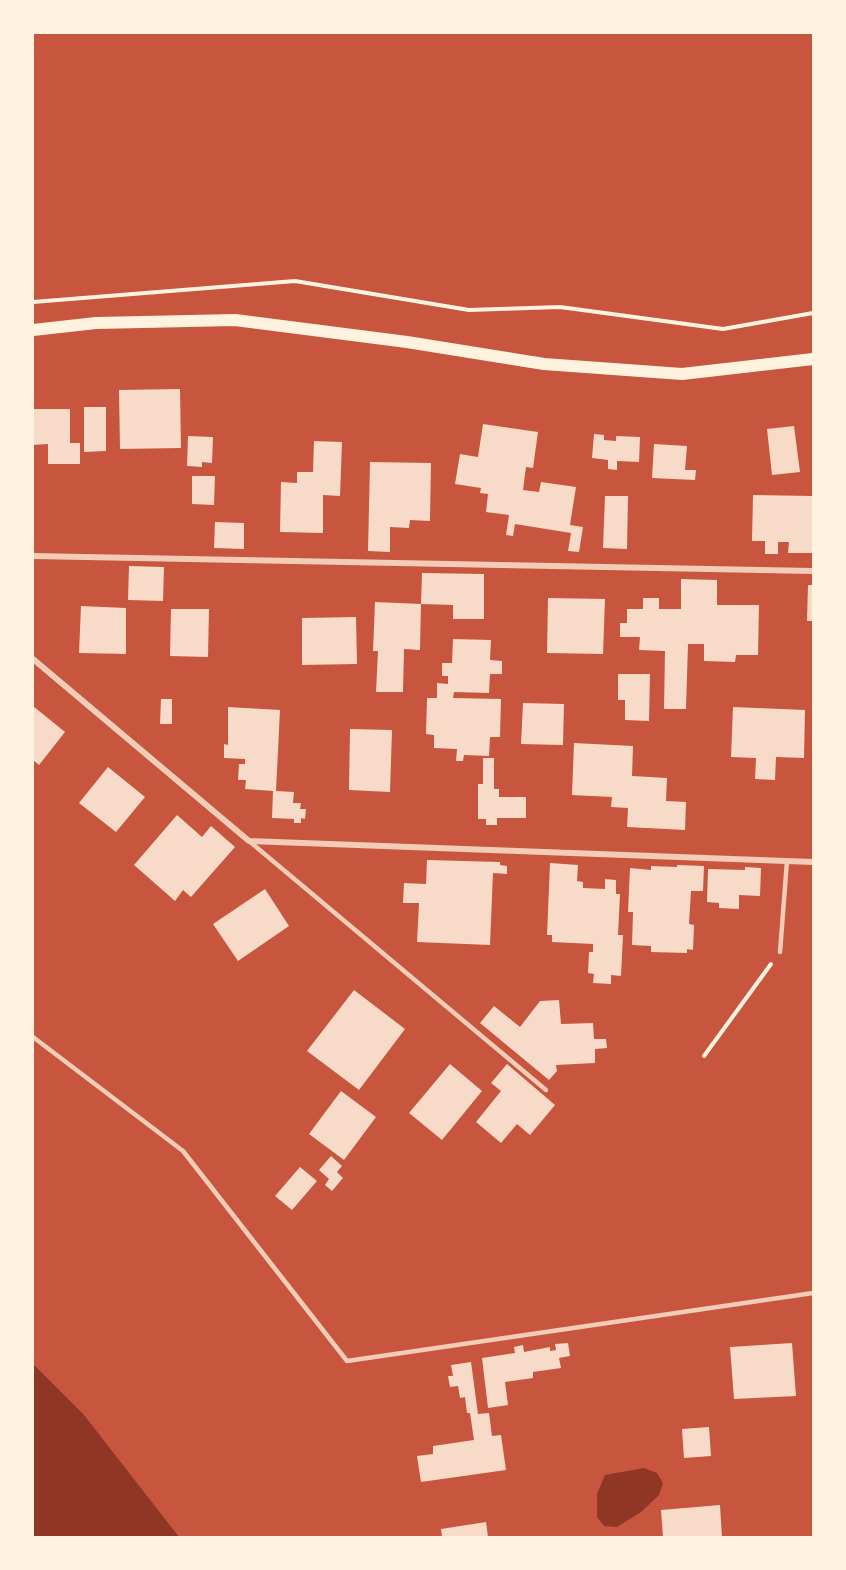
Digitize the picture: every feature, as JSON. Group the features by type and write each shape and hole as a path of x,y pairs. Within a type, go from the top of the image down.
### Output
{"main road":[{"path":"33,330 96,323 235,320 407,342 544,364 682,374 813,359"}],"street":[{"path":"33,556 813,571"},
{"path":"33,659 249,841 813,862"}],"lane":[{"path":"249,841 546,1090"},
{"path":"780,952 787,861"},
{"path":"33,1037 183,1151 347,1361 813,1293"}],"path":[{"path":"33,302 296,281 469,310 560,307 723,329 813,313"},
{"path":"704,1056 780,952"}],"shaded area":[{"path":"33,1364 84,1415 179,1537 33,1537"},
{"path":"644,1468 657,1473 663,1483 659,1495 641,1512 617,1527 604,1526 597,1517 597,1494 605,1475"}],"building":[{"path":"180,389 181,448 120,449 119,390"},
{"path":"84,407 106,407 106,451 84,452"},
{"path":"33,409 70,409 70,443 80,443 80,464 48,464 48,444 33,445"},
{"path":"483,424 538,432 533,468 526,467 523,490 539,492 541,482 576,487 570,525 583,527 579,552 568,551 571,533 515,524 513,536 506,535 509,515 486,512 488,494 480,493 481,488 455,484 460,454 478,457"},
{"path":"794,426 800,472 772,475 767,429"},
{"path":"594,434 604,435 604,440 616,441 616,436 640,437 639,462 617,461 617,470 608,469 608,460 592,458"},
{"path":"188,436 213,437 212,463 202,462 202,467 187,466"},
{"path":"314,441 342,442 340,496 323,495 323,533 280,532 281,482 297,483 297,472 313,472"},
{"path":"654,444 687,446 685,470 696,470 695,480 652,478"},
{"path":"370,462 431,463 430,521 410,520 409,528 390,527 390,552 368,551"},
{"path":"192,476 215,476 214,505 192,504"},
{"path":"753,495 813,496 813,553 788,553 789,542 778,542 778,554 765,554 765,541 752,541"},
{"path":"605,496 628,496 627,549 603,548"},
{"path":"215,522 244,523 244,549 214,548"},
{"path":"129,566 164,567 163,601 128,600"},
{"path":"422,573 484,574 484,619 453,619 453,605 421,604"},
{"path":"681,579 717,580 717,605 759,605 758,655 736,655 735,662 704,661 704,644 688,644 686,709 664,709 665,651 639,650 640,637 620,637 620,623 627,623 627,609 643,609 643,598 659,598 659,609 681,609"},
{"path":"808,585 813,585 813,621 807,621"},
{"path":"548,598 605,599 603,654 547,653"},
{"path":"375,602 421,604 420,650 404,649 403,692 376,692 378,651 373,651"},
{"path":"81,606 126,608 126,654 79,653"},
{"path":"171,609 209,609 208,657 170,656"},
{"path":"356,617 357,664 302,665 302,618"},
{"path":"453,639 491,640 490,660 502,661 502,674 490,674 489,693 454,692 453,698 501,699 500,737 490,737 489,756 464,755 463,761 456,761 457,749 434,748 434,735 426,734 427,698 437,698 437,683 448,684 448,676 442,676 442,663 452,663"},
{"path":"618,674 650,674 649,721 625,720 625,700 618,700"},
{"path":"161,699 172,699 172,724 160,724"},
{"path":"523,703 564,704 563,745 521,744"},
{"path":"33,706 65,732 39,765 33,760"},
{"path":"228,707 280,710 276,791 294,792 293,803 301,803 300,809 306,809 305,819 301,818 301,823 294,823 294,819 272,818 273,791 245,789 246,780 238,780 239,764 245,764 245,759 224,758 224,744 228,745"},
{"path":"733,707 805,710 804,758 776,757 775,780 755,779 756,758 731,757"},
{"path":"350,729 392,730 390,792 349,790"},
{"path":"574,743 633,746 632,776 667,778 666,801 686,802 685,830 627,827 628,808 611,807 612,797 572,795"},
{"path":"483,758 494,758 494,789 499,789 499,797 526,797 526,818 497,818 497,825 486,825 486,819 478,819 478,784 483,784"},
{"path":"108,767 145,797 116,832 79,803"},
{"path":"177,815 202,837 211,826 235,847 191,897 183,890 175,901 134,865"},
{"path":"427,860 500,862 500,865 507,866 507,874 493,873 490,945 417,942 419,903 403,903 404,883 426,884"},
{"path":"550,863 578,865 577,881 583,882 583,888 605,889 605,879 616,880 616,894 620,894 618,935 623,935 621,976 611,975 611,984 593,983 594,974 588,973 589,952 593,952 593,944 552,942 552,935 547,935"},
{"path":"677,865 704,866 703,891 691,891 689,924 694,925 693,950 687,949 687,953 651,952 651,946 632,945 633,912 628,912 630,868 651,870 651,866 677,867"},
{"path":"745,867 761,868 760,896 739,895 739,909 719,908 719,903 707,902 708,869 745,870"},
{"path":"265,889 289,926 238,961 213,924"},
{"path":"354,990 405,1029 359,1090 307,1051"},
{"path":"559,1000 561,1024 593,1023 594,1039 606,1039 607,1048 595,1049 595,1063 556,1065 557,1071 549,1080 480,1023 494,1006 520,1027 540,1001"},
{"path":"450,1064 482,1091 442,1140 409,1113"},
{"path":"507,1064 555,1105 530,1135 517,1124 501,1143 476,1122 501,1091 491,1083"},
{"path":"341,1091 376,1117 344,1160 309,1134"},
{"path":"331,1156 342,1166 337,1172 343,1178 332,1191 325,1185 329,1179 319,1170"},
{"path":"300,1167 317,1181 292,1210 275,1196"},
{"path":"568,1343 570,1356 559,1358 561,1368 533,1372 533,1378 505,1382 508,1405 488,1408 482,1358 515,1353 514,1347 523,1345 524,1352 550,1347 550,1351 556,1350 555,1344"},
{"path":"792,1343 796,1396 734,1399 730,1347"},
{"path":"471,1362 478,1414 489,1413 492,1436 501,1435 506,1470 421,1482 417,1456 433,1454 433,1446 474,1440 465,1397 460,1398 458,1386 450,1387 448,1376 453,1376 451,1365"},
{"path":"709,1427 711,1456 684,1458 682,1429"},
{"path":"720,1505 722,1537 663,1537 661,1510"},
{"path":"486,1522 488,1537 442,1537 441,1529"}]}
